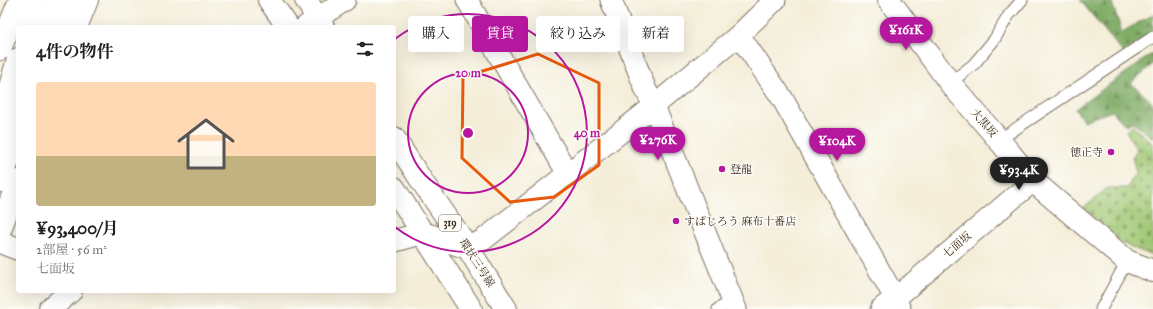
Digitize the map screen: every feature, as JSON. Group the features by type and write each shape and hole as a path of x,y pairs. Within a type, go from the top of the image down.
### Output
{"main road":[{"path":"2,37 20,0"},
{"path":"28,25 35,0"},
{"path":"39,25 46,0"},
{"path":"49,25 58,0"},
{"path":"65,25 75,0"},
{"path":"77,25 87,0"},
{"path":"270,0 287,25"},
{"path":"306,0 316,24"},
{"name":"大黒坂","path":"889,0 950,83 1033,181 1127,261 1153,270"},
{"path":"0,122 16,65"},
{"path":"0,157 16,105"},
{"path":"0,157 16,116"},
{"name":"環状三号線","path":"396,141 468,248 506,309"},
{"path":"0,181 16,142"},
{"path":"0,230 16,186"},
{"name":"319","path":"396,191 472,309"},
{"path":"396,240 423,233 468,248"},
{"path":"0,242 16,248"},
{"path":"50,309 69,293"}],"street":[{"path":"316,24 345,0"},
{"path":"467,0 568,174"},
{"path":"611,0 645,88 654,106 729,306"},
{"path":"468,248 484,240 654,106 739,35 775,0"},
{"path":"739,35 782,98 892,305"},
{"name":"七面坂","path":"892,305 1033,181"}],"lane":[{"path":"950,83 974,64 994,40 1008,15 1022,0"},
{"path":"999,140 1153,37"},
{"path":"1101,309 1127,261"}],"highlighted area":[{"path":"538,54 599,83 599,165 554,197 510,202 462,158 463,77"}],"green space":[{"path":"1080,0 1111,0 1122,32 1153,14 1153,32 1123,53"},
{"path":"1153,53 1153,64 1131,83 1153,103 1153,138 1132,122 1126,126 1112,111 1084,121 1075,109"},
{"path":"1133,126 1153,144 1153,256 1121,243 1084,208 1107,188 1127,188 1136,172 1132,157 1137,150 1126,131"}],"place":[{"name":"徳正寺","path":"1111,152"},
{"name":"登龍","path":"722,169"},
{"name":"すぱじろう 麻布十番店","path":"676,221"}]}
